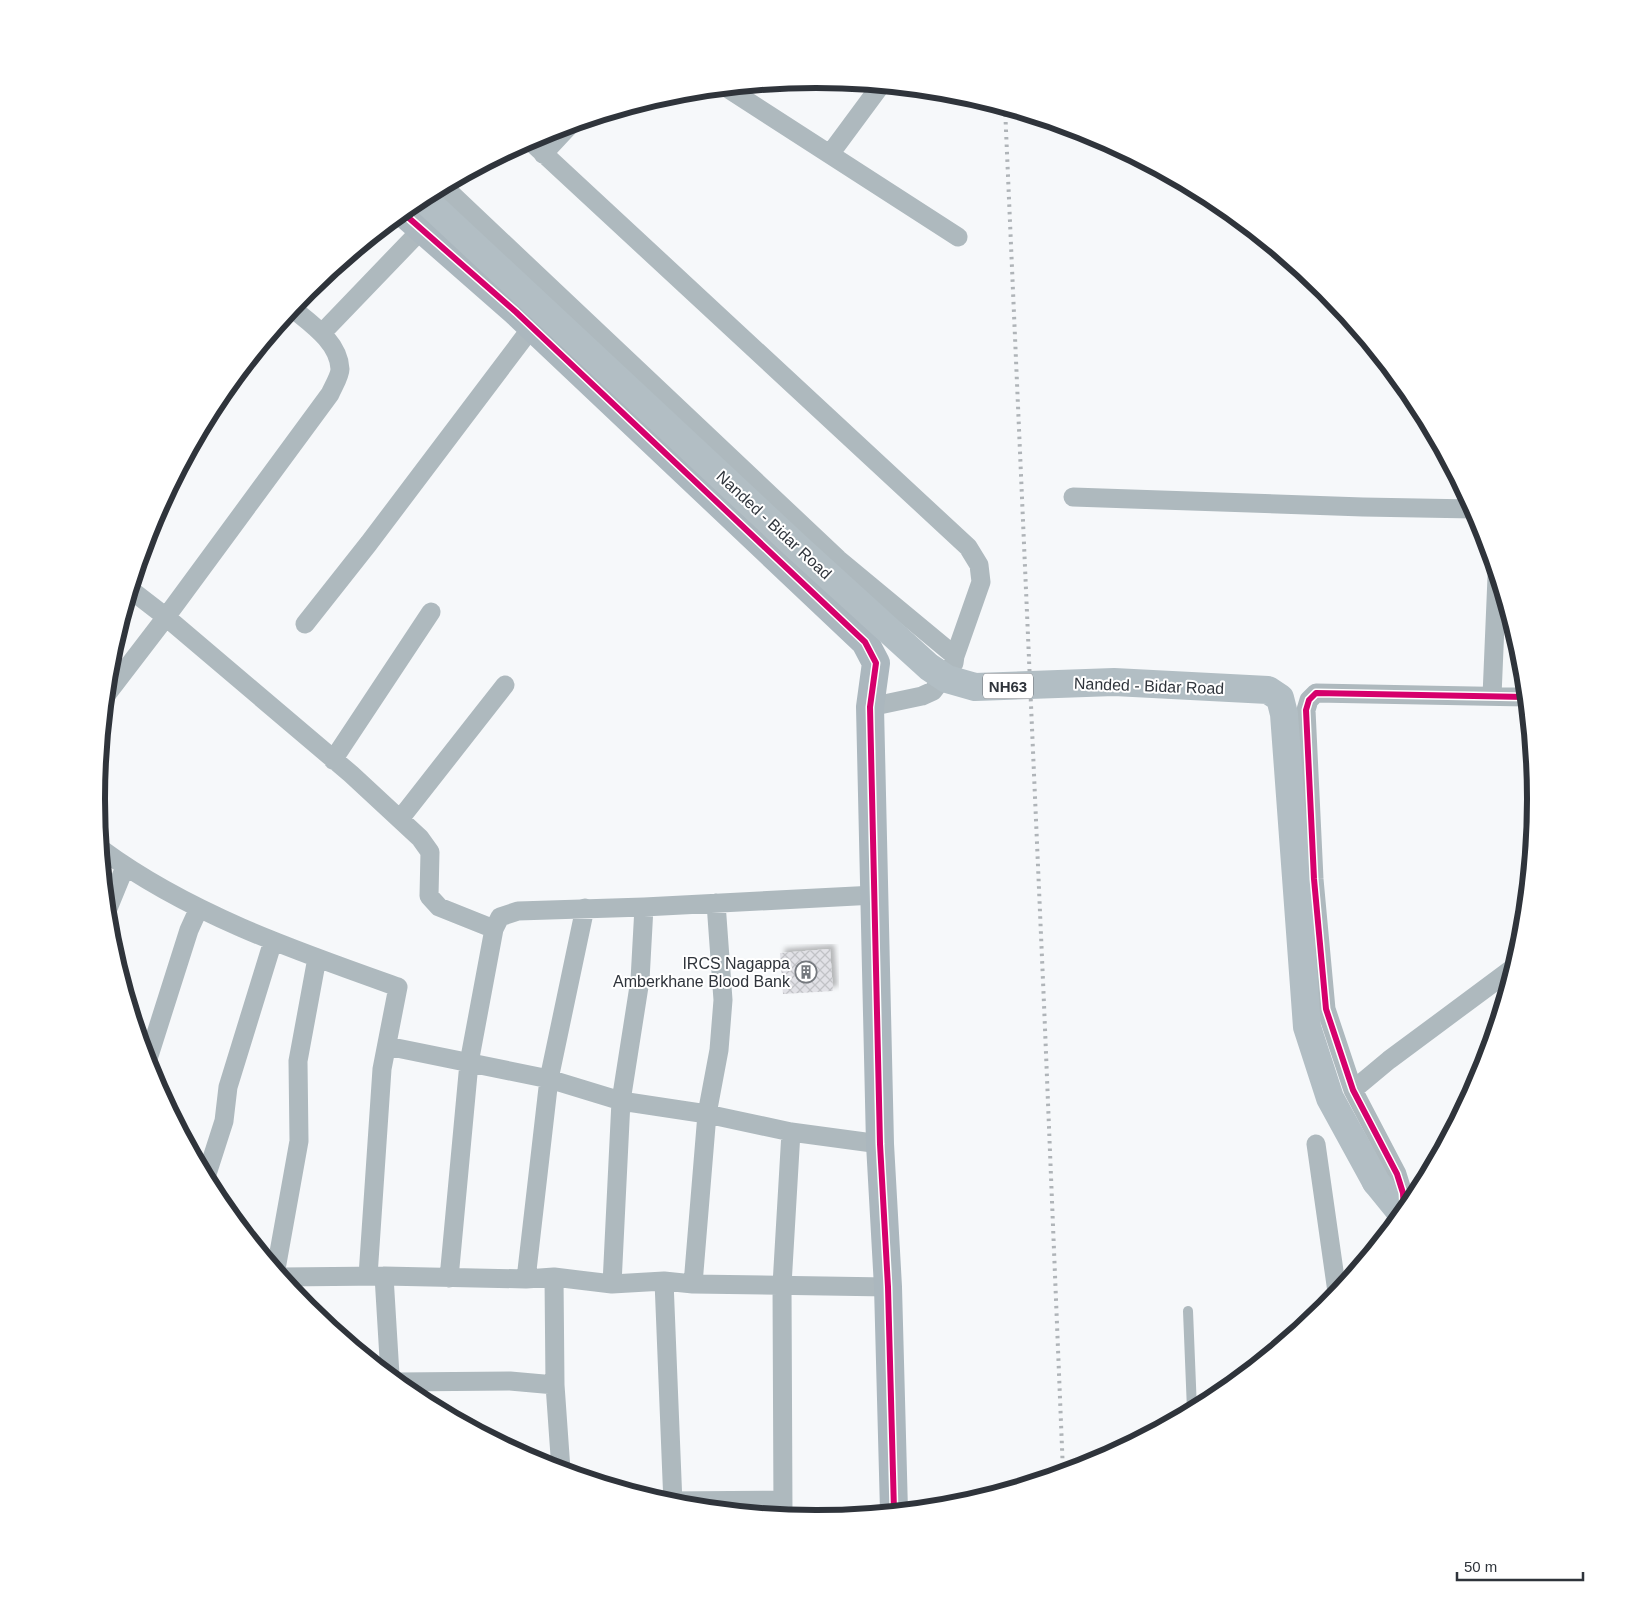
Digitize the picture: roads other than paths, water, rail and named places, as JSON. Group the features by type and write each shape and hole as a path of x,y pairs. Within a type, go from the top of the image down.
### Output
{"highway":[{"name":"Nanded - Bidar Road","path":"428,203 797,547 929,667 947,679 975,687 1114,682 1268,690 1280,698 1284,714 1307,1027 1330,1098 1376,1182 1398,1207"}],"street":[{"path":"830,154 876,90"},
{"path":"734,93 958,237"},
{"path":"543,154 560,136"},
{"path":"535,146 968,547 979,565 981,582 954,663 933,690 922,696 870,707"},
{"path":"447,191 838,559 955,656"},
{"path":"407,217 532,327 865,642 876,663 870,707 880,1144 888,1287 894,1505"},
{"path":"322,333 421,230"},
{"path":"115,682 166,617 330,394 340,370 334,349 322,333 297,313"},
{"path":"306,624 532,327"},
{"path":"1073,498 1465,509"},
{"path":"136,593 166,617 334,760 420,838 430,852 428,896 439,907 494,929"},
{"path":"1492,696 1496,593"},
{"path":"334,760 430,612"},
{"path":"400,819 505,685"},
{"path":"1403,1199 1398,1174 1354,1090 1326,1008 1314,879 1306,710 1309,700 1316,693 1519,697"},
{"path":"108,854 125,867 199,908 273,941 398,987 382,1069 376,1276 389,1367"},
{"path":"112,898 125,867"},
{"path":"449,1278 469,1063 494,929 500,917 518,911 644,907 875,895"},
{"path":"694,1284 707,1114 719,1050 723,1000 716,903"},
{"path":"612,1284 621,1101 640,980 644,907"},
{"path":"151,1049 189,930 199,908"},
{"path":"526,1279 549,1079 585,908"},
{"path":"208,1167 224,1121 228,1087 273,941"},
{"path":"277,1262 299,1141 298,1061 317,958"},
{"path":"1354,1090 1389,1060 1505,974"},
{"path":"387,1046 549,1079 621,1101 707,1114 791,1132 880,1144"},
{"path":"744,1505 782,1507 782,1285 791,1132"},
{"path":"1316,1144 1336,1283"},
{"path":"290,1277 554,1278 612,1284 664,1282 888,1287"},
{"path":"554,1278 555,1385 560,1461"},
{"path":"664,1282 670,1494"},
{"path":"410,1382 510,1381 555,1385"}],"lane":[{"path":"1188,1311 1192,1402"}],"railway":[{"path":"1005,114 1063,1465"}],"place":[{"name":"IRCS Nagappa Amberkhane Blood Bank","path":"806,972"}]}
